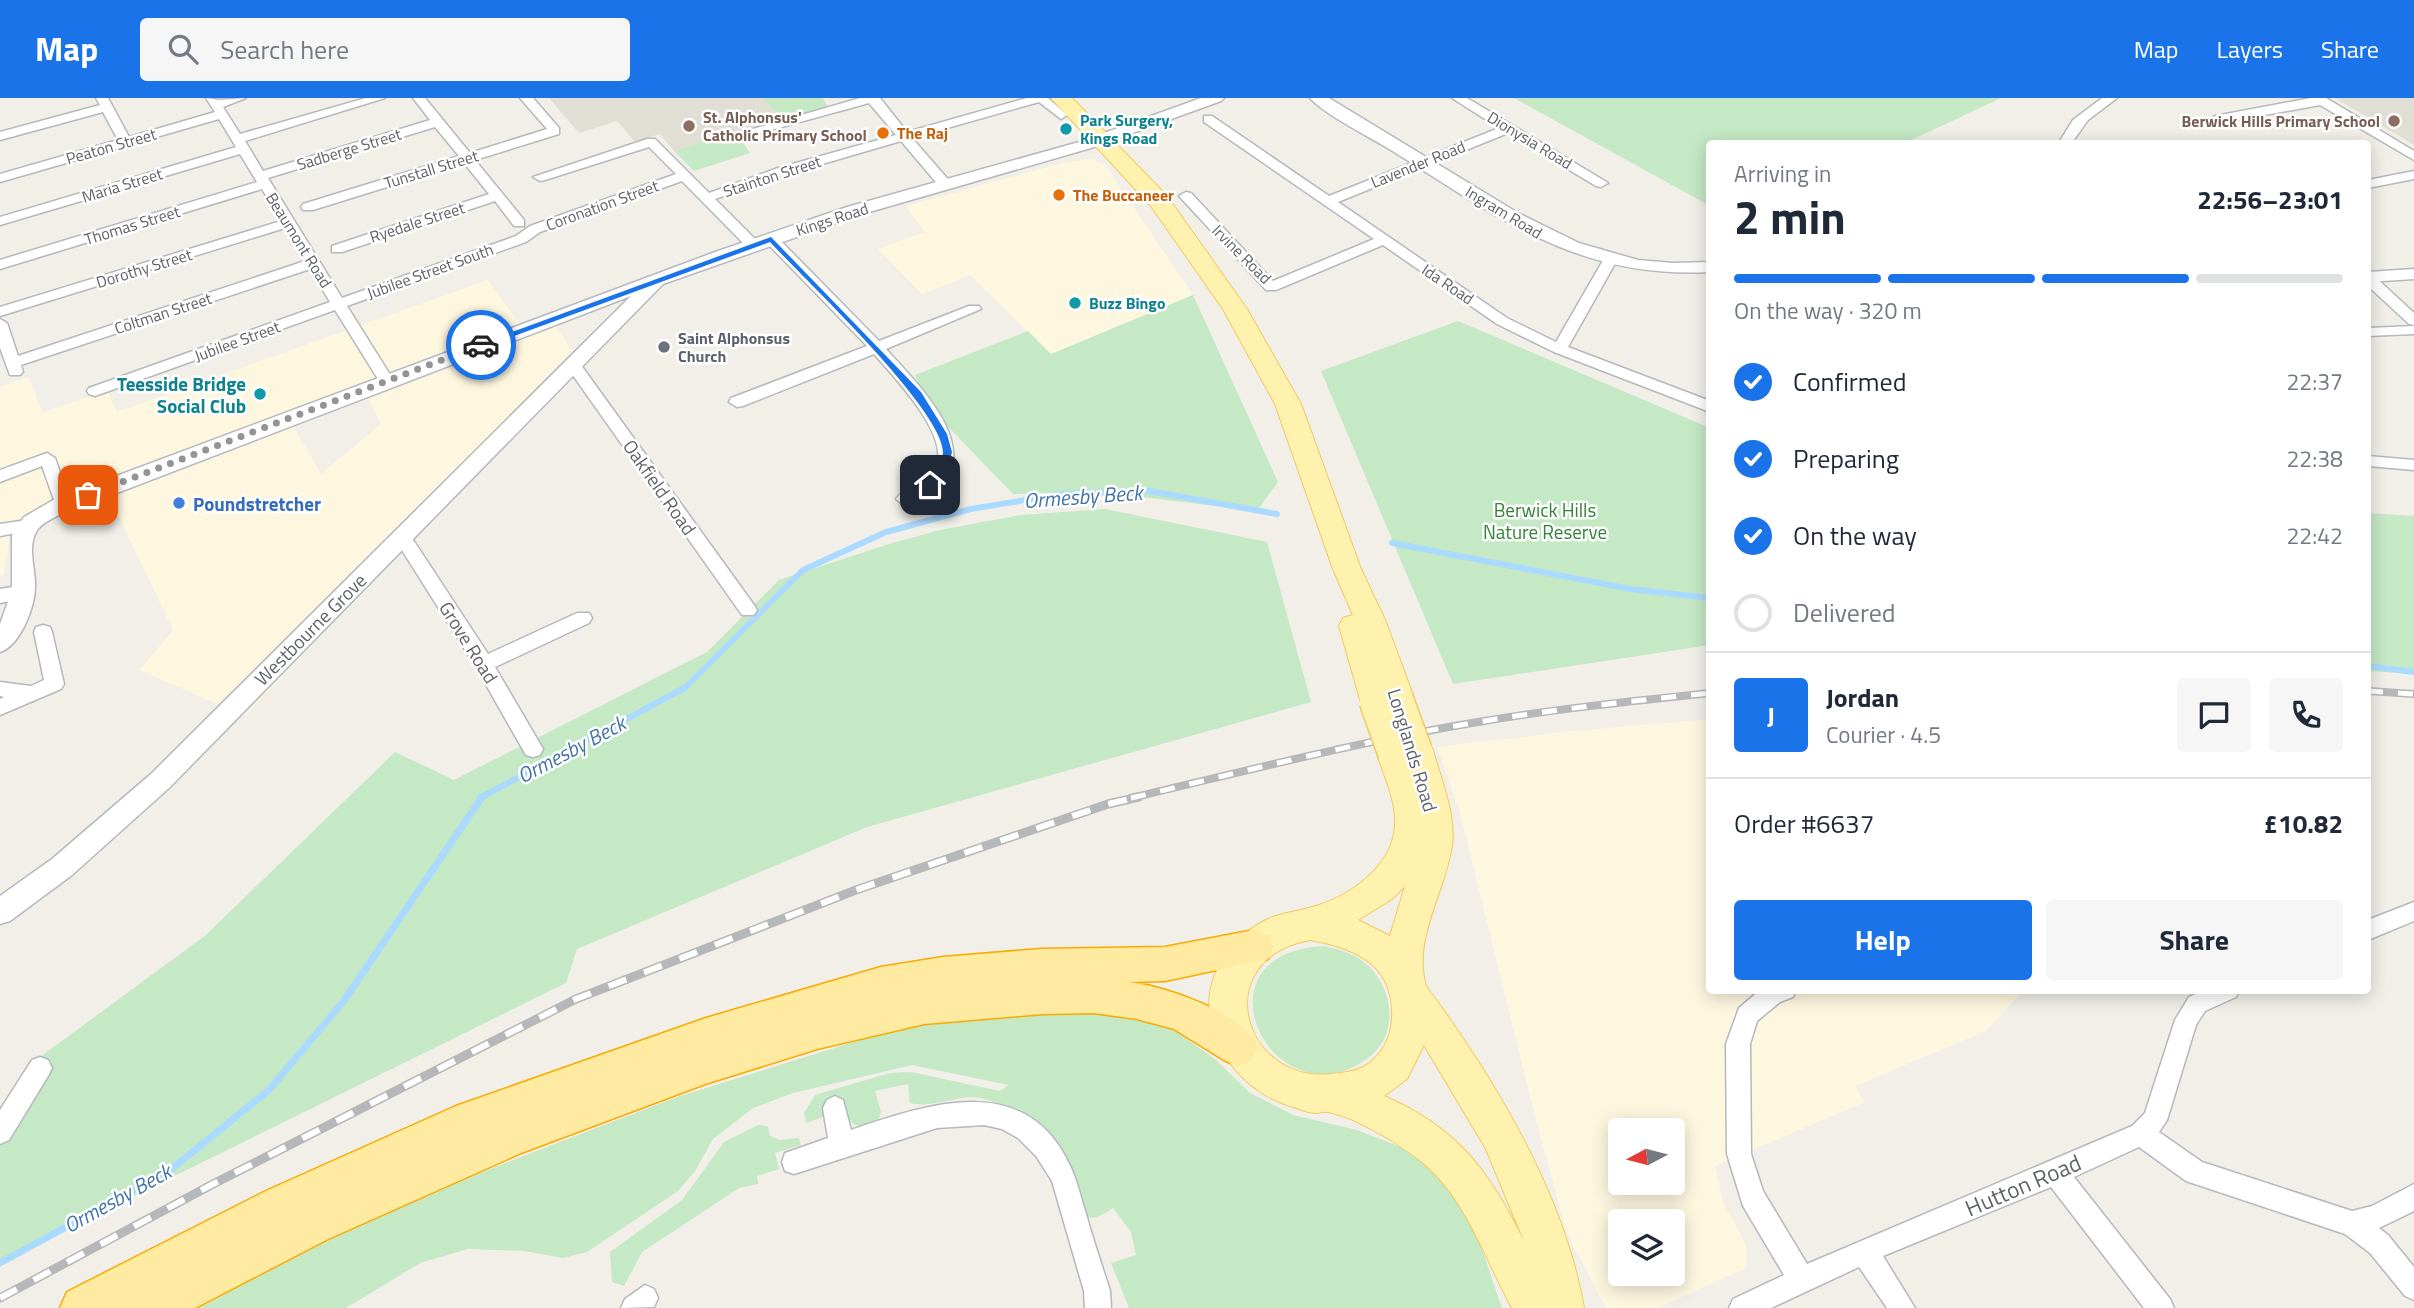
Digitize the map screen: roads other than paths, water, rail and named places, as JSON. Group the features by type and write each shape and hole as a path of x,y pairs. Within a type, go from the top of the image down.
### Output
{"highway":[{"path":"83,1308 281,1206 471,1120 706,1037 881,985 943,975 1041,966 1165,964 1254,947"},
{"path":"148,1308 313,1224 513,1136 705,1065 817,1030 924,1006 1042,996 1094,995 1137,1001 1182,1013 1238,1047"}],"main road":[{"name":"Longlands Road","path":"1086,98 1235,309 1288,404 1347,569 1354,626 1435,819 1435,845 1409,931 1408,987 1412,1031 1398,1062 1371,1085 1335,1096"},
{"name":"Longlands Road","path":"1061,107 1112,136"},
{"name":"Longlands Road","path":"1310,924 1339,927 1366,937 1388,954 1484,1101 1521,1175 1558,1281 1539,1305 1473,1189 1448,1156 1422,1134 1383,1114 1335,1096 1306,1095 1278,1085 1255,1068 1238,1047 1228,1020 1228,993 1237,967 1254,947 1280,931 1310,924 1349,908 1383,888 1402,862 1412,823 1405,752"}],"street":[{"name":"Peaton Street","path":"0,178 125,142 240,98"},
{"name":"Maria Street","path":"0,221 379,98"},
{"path":"419,98 519,223"},
{"name":"Tunstall Street","path":"308,207 555,131 526,98"},
{"path":"742,134 872,98 946,184"},
{"path":"1041,98 1061,107"},
{"name":"Stainton Street","path":"707,198 783,171 1041,98"},
{"name":"Kings Road","path":"0,530 27,526 40,515 63,504 660,278 853,211 1112,136 1216,98"},
{"name":"Ingram Road","path":"1318,98 1527,228 1565,246 1609,260 1655,268 1706,267"},
{"name":"Dionysia Road","path":"1458,98 1601,183"},
{"path":"2065,140 2068,133 2085,114 2111,98"},
{"path":"2215,120 2320,99 2414,156"},
{"path":"1,119 4,135 104,102 125,142"},
{"name":"Beaumont Road","path":"217,106 386,381"},
{"name":"Ida Road","path":"1208,119 1502,321 1559,349 1706,405"},
{"name":"Sadberge Street","path":"262,180 438,122"},
{"name":"Lavender Road","path":"1328,201 1508,128"},
{"path":"540,177 651,142 707,198 762,242 876,347 916,392 943,434 948,452 942,472 930,485 904,499"},
{"path":"2375,182 2414,175"},
{"name":"Coronation Street","path":"521,239 535,229 684,176"},
{"name":"Thomas Street","path":"0,265 262,180"},
{"name":"Ryedale Street","path":"337,249 498,195"},
{"name":"Irvine Road","path":"1186,196 1271,286 1384,240"},
{"name":"Dorothy Street","path":"0,313 289,223"},
{"name":"Jubilee Street South","path":"338,304 521,239"},
{"path":"1559,349 1609,260"},
{"name":"Coltman Street","path":"1,333 14,368 314,263"},
{"path":"2371,277 2414,274"},
{"name":"Westbourne Grove","path":"0,912 62,867 160,781 660,278"},
{"path":"2371,280 2414,321"},
{"name":"Jubilee Street","path":"95,391 338,304"},
{"path":"586,305 608,331"},
{"path":"737,402 974,310"},
{"path":"2371,332 2414,330"},
{"name":"Oakfield Road","path":"573,364 748,610"},
{"path":"0,476 47,458 63,504"},
{"path":"2371,461 2414,465"},
{"path":"0,643 12,627 24,592 20,539 27,526"},
{"name":"Grove Road","path":"402,536 484,664 533,750"},
{"path":"0,596 24,592"},
{"path":"484,664 583,618"},
{"path":"0,707 54,684 43,632"},
{"path":"0,689 33,693"},
{"path":"2371,929 2414,911"},
{"path":"1775,994 1747,1015 1738,1044 1739,1154 1752,1197 1802,1280"},
{"path":"2219,994 2197,1004 2186,1020 2155,1120 2141,1134 2194,1172 2352,1224 2379,1244 2414,1287"},
{"path":"0,1132 40,1068"},
{"path":"835,1108 841,1146"},
{"path":"793,1162 931,1115 961,1111 989,1114 1009,1120 1031,1133 1048,1152 1062,1175 1097,1291 1098,1308"},
{"name":"Hutton Road","path":"1741,1308 1864,1251 2055,1173 2141,1134"},
{"path":"2055,1173 2161,1308"},
{"path":"2352,1224 2376,1217 2414,1197"},
{"path":"1864,1251 1902,1308"}],"waterway":[{"name":"Ormesby Beck","path":"480,798 686,687 803,570 886,532 971,509 1061,494 1149,491 1277,514"},
{"path":"1392,543 1630,589 1706,598"},
{"path":"2371,666 2414,672"},
{"name":"Ormesby Beck","path":"0,1263 169,1171 269,1090 343,1002 482,797"}],"railway":[{"path":"2371,691 2414,694"},
{"path":"1131,798 1304,757 1434,730 1565,709 1706,693"},
{"path":"0,1298 215,1183 576,999 856,890 1108,804 1139,797"}],"place":[{"name":"Berwick Hills Primary School","path":"2394,121"},
{"name":"St. Alphonsus' Catholic Primary School","path":"689,126"},
{"name":"Park Surgery, Kings Road","path":"1066,129"},
{"name":"The Raj","path":"883,133"},
{"name":"The Buccaneer","path":"1059,195"},
{"name":"Buzz Bingo","path":"1075,303"},
{"name":"Saint Alphonsus Church","path":"664,347"},
{"name":"Teesside Bridge Social Club","path":"260,394"},
{"name":"Poundstretcher","path":"179,503"}],"park label":[{"name":"Berwick Hills Nature Reserve","path":"1545,520"}]}
